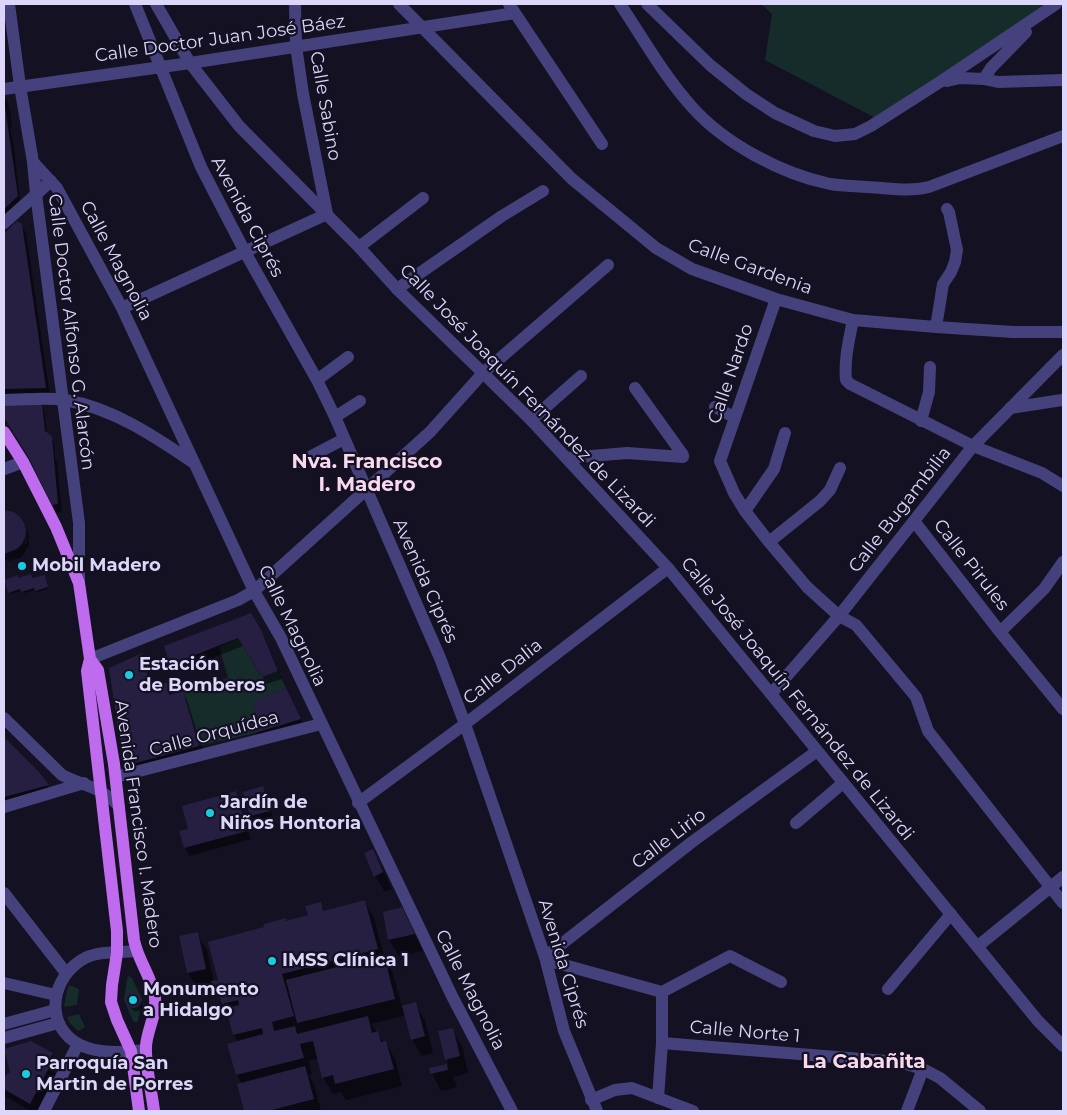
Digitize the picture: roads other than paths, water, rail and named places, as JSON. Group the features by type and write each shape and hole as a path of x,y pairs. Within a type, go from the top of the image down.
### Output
{"main road":[{"name":"Avenida Francisco I. Madero","path":"4,432 23,462 56,527 79,583 90,659 87,671 117,931 117,953 111,1002 117,1020 132,1051 139,1111"},
{"name":"Avenida Francisco I. Madero","path":"90,659 98,670 114,764 136,951 150,981 155,999 153,1018 147,1034 146,1050 154,1111"},
{"path":"98,766 114,764"}],"street":[{"name":"Calle Doctor Alfonso G. Alarcón","path":"9,4 33,162 79,523 79,583"},
{"name":"Avenida Ciprés","path":"135,4 201,167 245,252 317,380 335,416 440,658 465,724 545,959 564,1031 594,1106"},
{"name":"Calle José Joaquín Fernández de Lizardi","path":"156,4 190,62 239,126 359,247 397,289 568,458 668,568 1038,1021 1063,1046"},
{"name":"Calle Sabino","path":"295,4 296,46 303,94 327,214"},
{"name":"Calle Gardenia","path":"399,4 572,178 656,248 692,269 776,299 853,320 1013,332 1063,332"},
{"path":"620,4 676,88 711,125 735,144 772,164 830,184 915,190 929,187 1063,136"},
{"path":"648,4 710,65 746,94 775,113 814,131 834,136 855,134 871,126 1056,4"},
{"name":"Calle Doctor Juan José Báez","path":"4,89 424,28 512,9"},
{"path":"512,9 602,144"},
{"path":"984,79 991,68 1043,14"},
{"path":"940,82 960,78 984,79 998,82 1063,80"},
{"name":"Calle Magnolia","path":"33,162 58,188 122,308 254,591 280,638 452,996 512,1111"},
{"path":"4,223 51,181"},
{"path":"397,289 502,216 543,191"},
{"path":"359,247 423,198"},
{"path":"936,327 943,284 951,272 957,250 949,212 946,208"},
{"path":"122,308 327,214"},
{"path":"90,659 238,600 254,591 430,432 483,373 608,265"},
{"name":"Calle Nardo","path":"745,511 734,493 720,461 776,299"},
{"path":"853,320 847,348 846,380 921,421 973,446 1042,473 1063,486"},
{"name":"Calle Bugambilia","path":"771,694 839,616 973,446 1063,355"},
{"path":"317,380 348,357"},
{"path":"921,421 929,392 930,367"},
{"path":"530,420 582,376"},
{"path":"568,458 627,453 683,457 684,455 636,388"},
{"path":"4,400 63,400 94,406 161,441 194,464"},
{"path":"1010,408 1062,400"},
{"path":"335,416 360,401"},
{"path":"715,407 734,417"},
{"path":"785,433 774,469 745,511 807,587 839,616 856,626 916,697 928,731 1063,903"},
{"path":"300,462 344,439"},
{"path":"4,469 23,462"},
{"path":"769,542 820,501 830,490 840,468"},
{"name":"Calle Pirules","path":"914,521 1000,632 1063,709"},
{"name":"Calle Pirules","path":"1000,632 1044,589 1063,565"},
{"name":"Calle Dalia","path":"358,803 465,724 668,568"},
{"path":"4,718 58,771 71,780 84,783 100,791 119,806"},
{"name":"Calle Orquídea","path":"116,778 321,724"},
{"name":"Calle Lirio","path":"545,959 692,842 817,751"},
{"path":"4,807 84,783"},
{"path":"796,824 843,783"},
{"path":"978,946 1063,877"},
{"path":"4,893 66,973"},
{"path":"888,989 951,914"},
{"path":"136,951 99,953 81,960 66,973 60,983 56,995 56,1016 67,1035 78,1044 89,1049 105,1051 146,1050"},
{"path":"545,959 662,992 730,956 780,982"},
{"path":"4,983 56,995"},
{"path":"658,1098 662,1043 662,992"},
{"path":"4,1024 56,1016"},
{"path":"4,1038 56,1016"},
{"name":"Calle Norte 1","path":"662,1043 899,1062 922,1068 940,1078 980,1111"},
{"path":"44,1111 78,1044"},
{"path":"907,1111 922,1068"},
{"path":"594,1106 615,1090 632,1088 693,1111"}],"place":[{"name":"Mobil Madero","path":"22,566"},
{"name":"Estación de Bomberos","path":"129,675"},
{"name":"Jardín de Niños Hontoria","path":"210,813"},
{"name":"IMSS Clínica 1","path":"272,961"},
{"name":"Monumento a Hidalgo","path":"133,1000"},
{"name":"Parroquía San Martin de Porres","path":"26,1074"}],"district":[{"name":"Nva. Francisco I. Madero","path":"367,474"},
{"name":"La Cabañita","path":"864,1062"}]}
